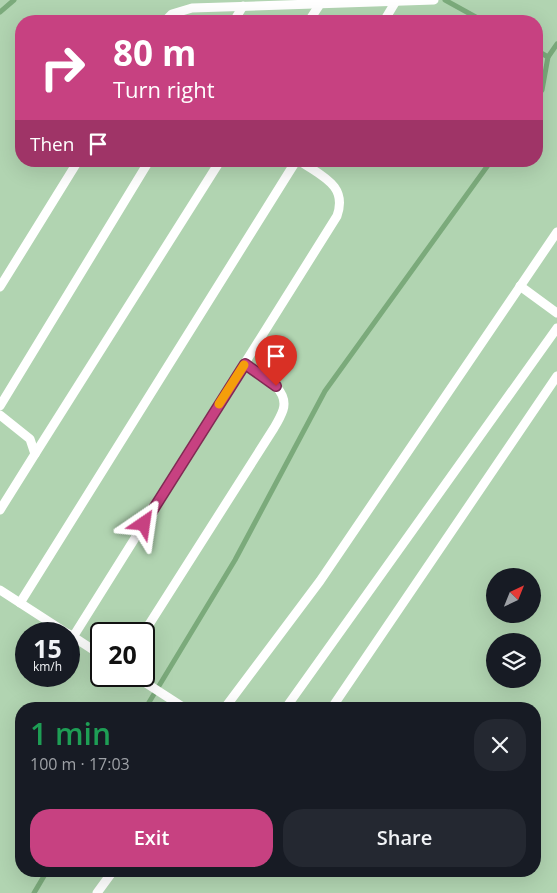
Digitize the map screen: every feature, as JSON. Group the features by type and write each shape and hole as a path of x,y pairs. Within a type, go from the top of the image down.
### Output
{"lane":[{"path":"171,15 192,8 434,0"},
{"path":"388,15 396,1"},
{"path":"313,15 320,4"},
{"path":"238,15 243,6"},
{"path":"0,287 74,167"},
{"path":"0,406 145,167"},
{"path":"0,510 216,167"},
{"path":"20,603 294,167"},
{"path":"78,622 245,364 337,216 341,207 341,198 334,186 307,167"},
{"path":"229,702 320,581 557,232"},
{"path":"520,286 557,313"},
{"path":"290,702 557,328"},
{"path":"151,622 274,428 284,408 283,396 276,386 245,364"},
{"path":"336,702 557,376"},
{"path":"0,415 30,439 35,454"},
{"path":"0,590 50,622"},
{"path":"152,687 175,702"},
{"path":"97,893 109,877"}],"green space":[{"path":"0,0 557,0 557,893 0,893"}],"waterway":[{"path":"0,12 14,0"},
{"path":"445,0 472,15"},
{"path":"543,84 548,57 557,44"},
{"path":"543,54 548,57"},
{"path":"149,702 235,560 325,391 487,167"},
{"path":"34,893 43,877"}],"slow traffic":[{"path":"219,404 244,365"}],"route":[{"path":"144,524 245,364 276,386"}]}
